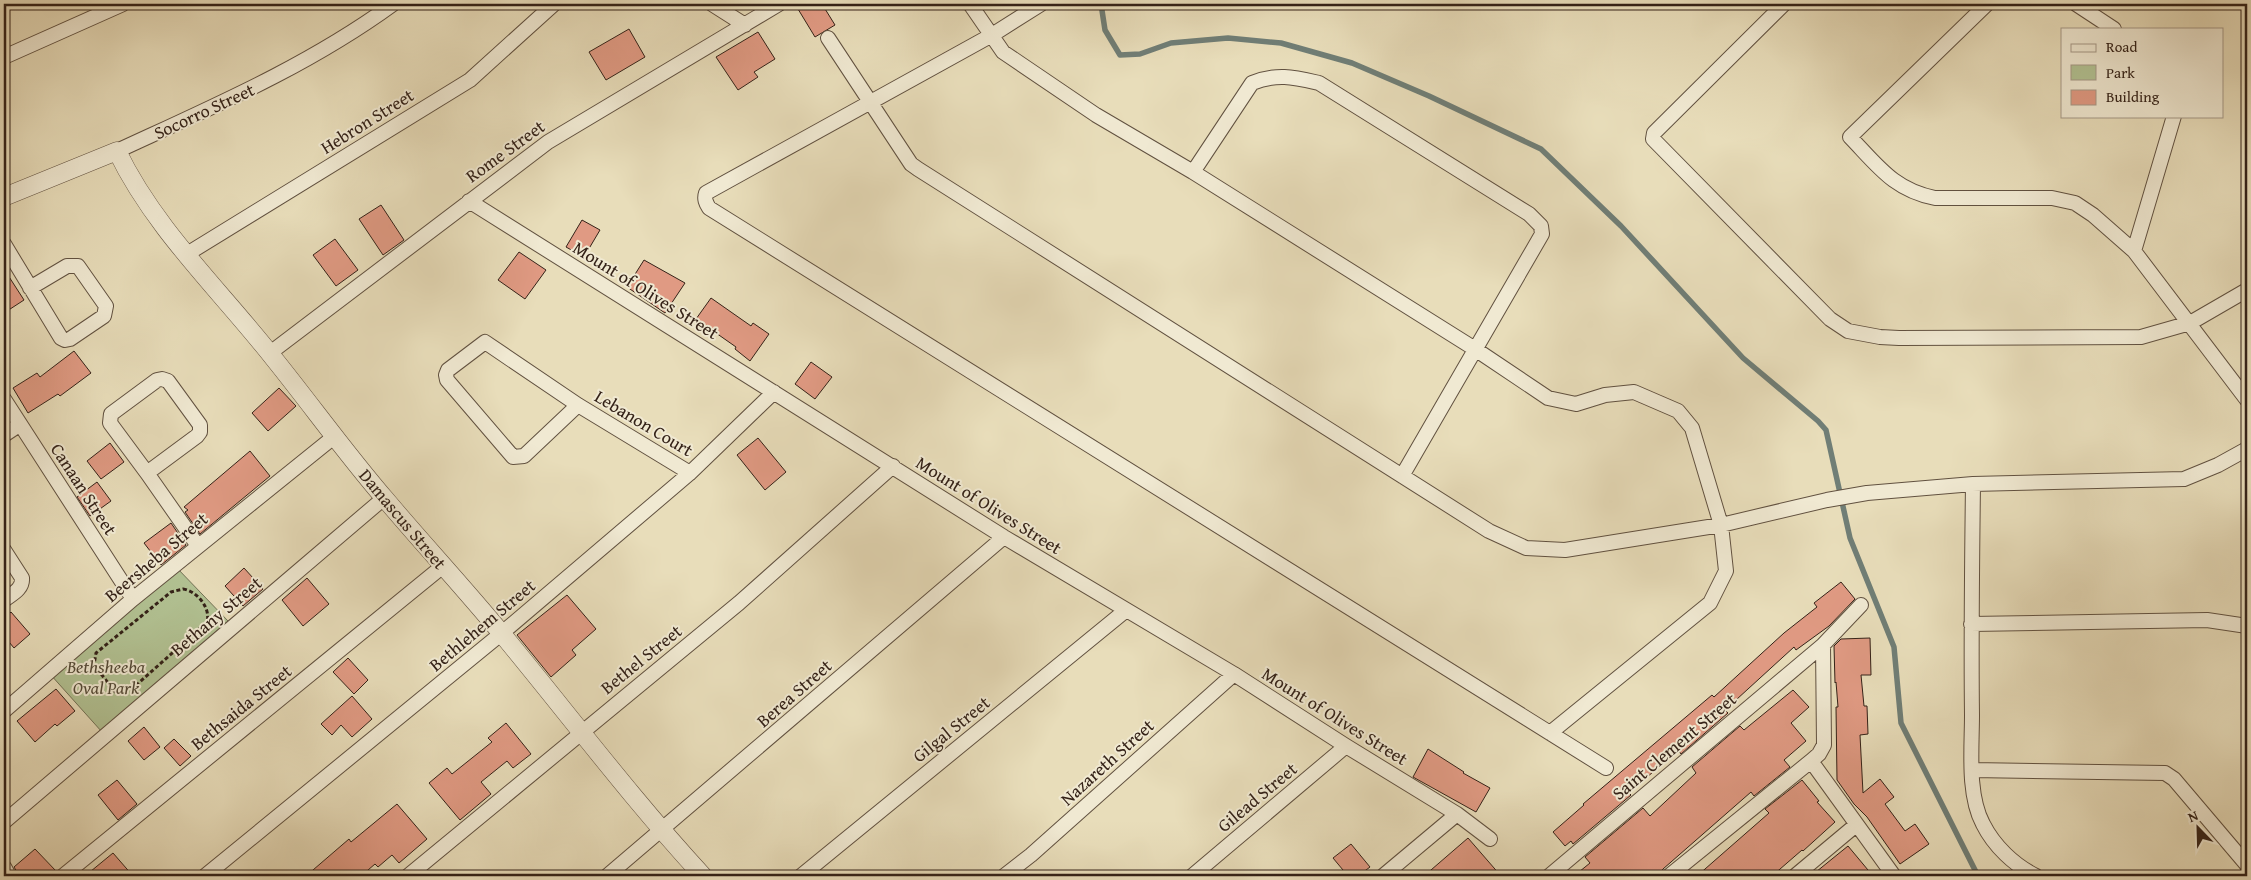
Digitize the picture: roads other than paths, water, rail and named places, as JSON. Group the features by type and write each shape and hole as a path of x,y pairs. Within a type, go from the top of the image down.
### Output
{"street":[{"path":"4,57 123,4"},
{"name":"Socorro Street","path":"4,198 117,152 271,80 323,51 393,4"},
{"name":"Hebron Street","path":"187,254 470,80 554,4"},
{"path":"712,4 745,25"},
{"name":"Rome Street","path":"270,353 548,142 778,4"},
{"path":"970,4 1003,52 1096,115 1193,172 1475,349 1548,398 1576,404 1605,395 1634,392 1678,411 1692,428 1721,526 1726,571 1710,603 1550,733"},
{"path":"1041,4 870,103 706,193 704,198 709,208 1606,768"},
{"path":"1784,4 1654,133 1653,139 1830,319 1848,331 1880,337 1899,338 2141,337 2190,323 2247,290"},
{"path":"1987,4 1850,137 1894,182 1917,194 1935,198 2052,198 2075,204 2093,215 2134,251 2247,400"},
{"path":"2076,4 2112,28"},
{"path":"828,38 911,164 1489,531 1526,548 1565,550 1721,526 1827,500 1867,493 1973,484 2184,479 2218,465 2247,449"},
{"path":"1193,172 1252,83 1281,76 1319,83 1529,214 1541,226 1542,234 1402,476"},
{"path":"2134,251 2173,118"},
{"name":"Damascus Street","path":"117,152 131,181 187,254 270,353 384,498 502,633 662,831 703,876"},
{"name":"Mount of Olives Street","path":"469,201 1004,537 1125,611 1234,674 1457,814 1490,839"},
{"path":"4,244 30,288 61,338 65,340 70,339 104,316 107,311 106,306 78,266 67,266 30,288"},
{"name":"Lebanon Court","path":"578,405 524,456 513,457 447,380 446,375 448,370 485,342 578,405 690,473"},
{"path":"148,473 200,432 200,425 168,381 162,378 110,414 110,423 148,473 198,546"},
{"name":"Bethlehem Street","path":"205,876 502,633 690,473 774,392"},
{"name":"Canaan Street","path":"4,399 133,599"},
{"path":"4,435 19,425"},
{"name":"Beersheba Street","path":"4,710 133,599 335,436"},
{"name":"Bethel Street","path":"408,876 739,603 893,466"},
{"path":"1973,484 1971,624 1972,770 1975,803 1982,824 2007,856 2036,876"},
{"name":"Bethany Street","path":"4,822 384,498"},
{"name":"Berea Street","path":"607,876 1004,537"},
{"path":"4,550 22,578 22,584 20,588 4,600"},
{"name":"Bethsaida Street","path":"63,876 443,566"},
{"name":"Saint Clement Street","path":"1550,876 1823,645 1861,605"},
{"name":"Gilgal Street","path":"801,876 1125,611"},
{"path":"1971,624 2207,620 2247,626"},
{"path":"1669,876 1819,754 1824,745 1823,645"},
{"name":"Nazareth Street","path":"1004,876 1031,855 1234,674"},
{"name":"Gilead Street","path":"1192,876 1346,746"},
{"path":"1811,761 1894,876"},
{"path":"1972,770 2165,772 2174,779 2247,865"},
{"path":"1383,876 1457,814"},
{"path":"1795,876 1856,825"},
{"path":"4,868 9,876"}],"waterway":[{"path":"1101,4 1105,30 1120,55 1140,54 1171,43 1228,38 1281,43 1352,63 1429,96 1541,149 1621,226 1743,358 1818,421 1826,430 1850,538 1894,647 1901,723 1978,876"}],"park label":[{"name":"Bethsheeba Oval Park","path":"106,676"}]}
